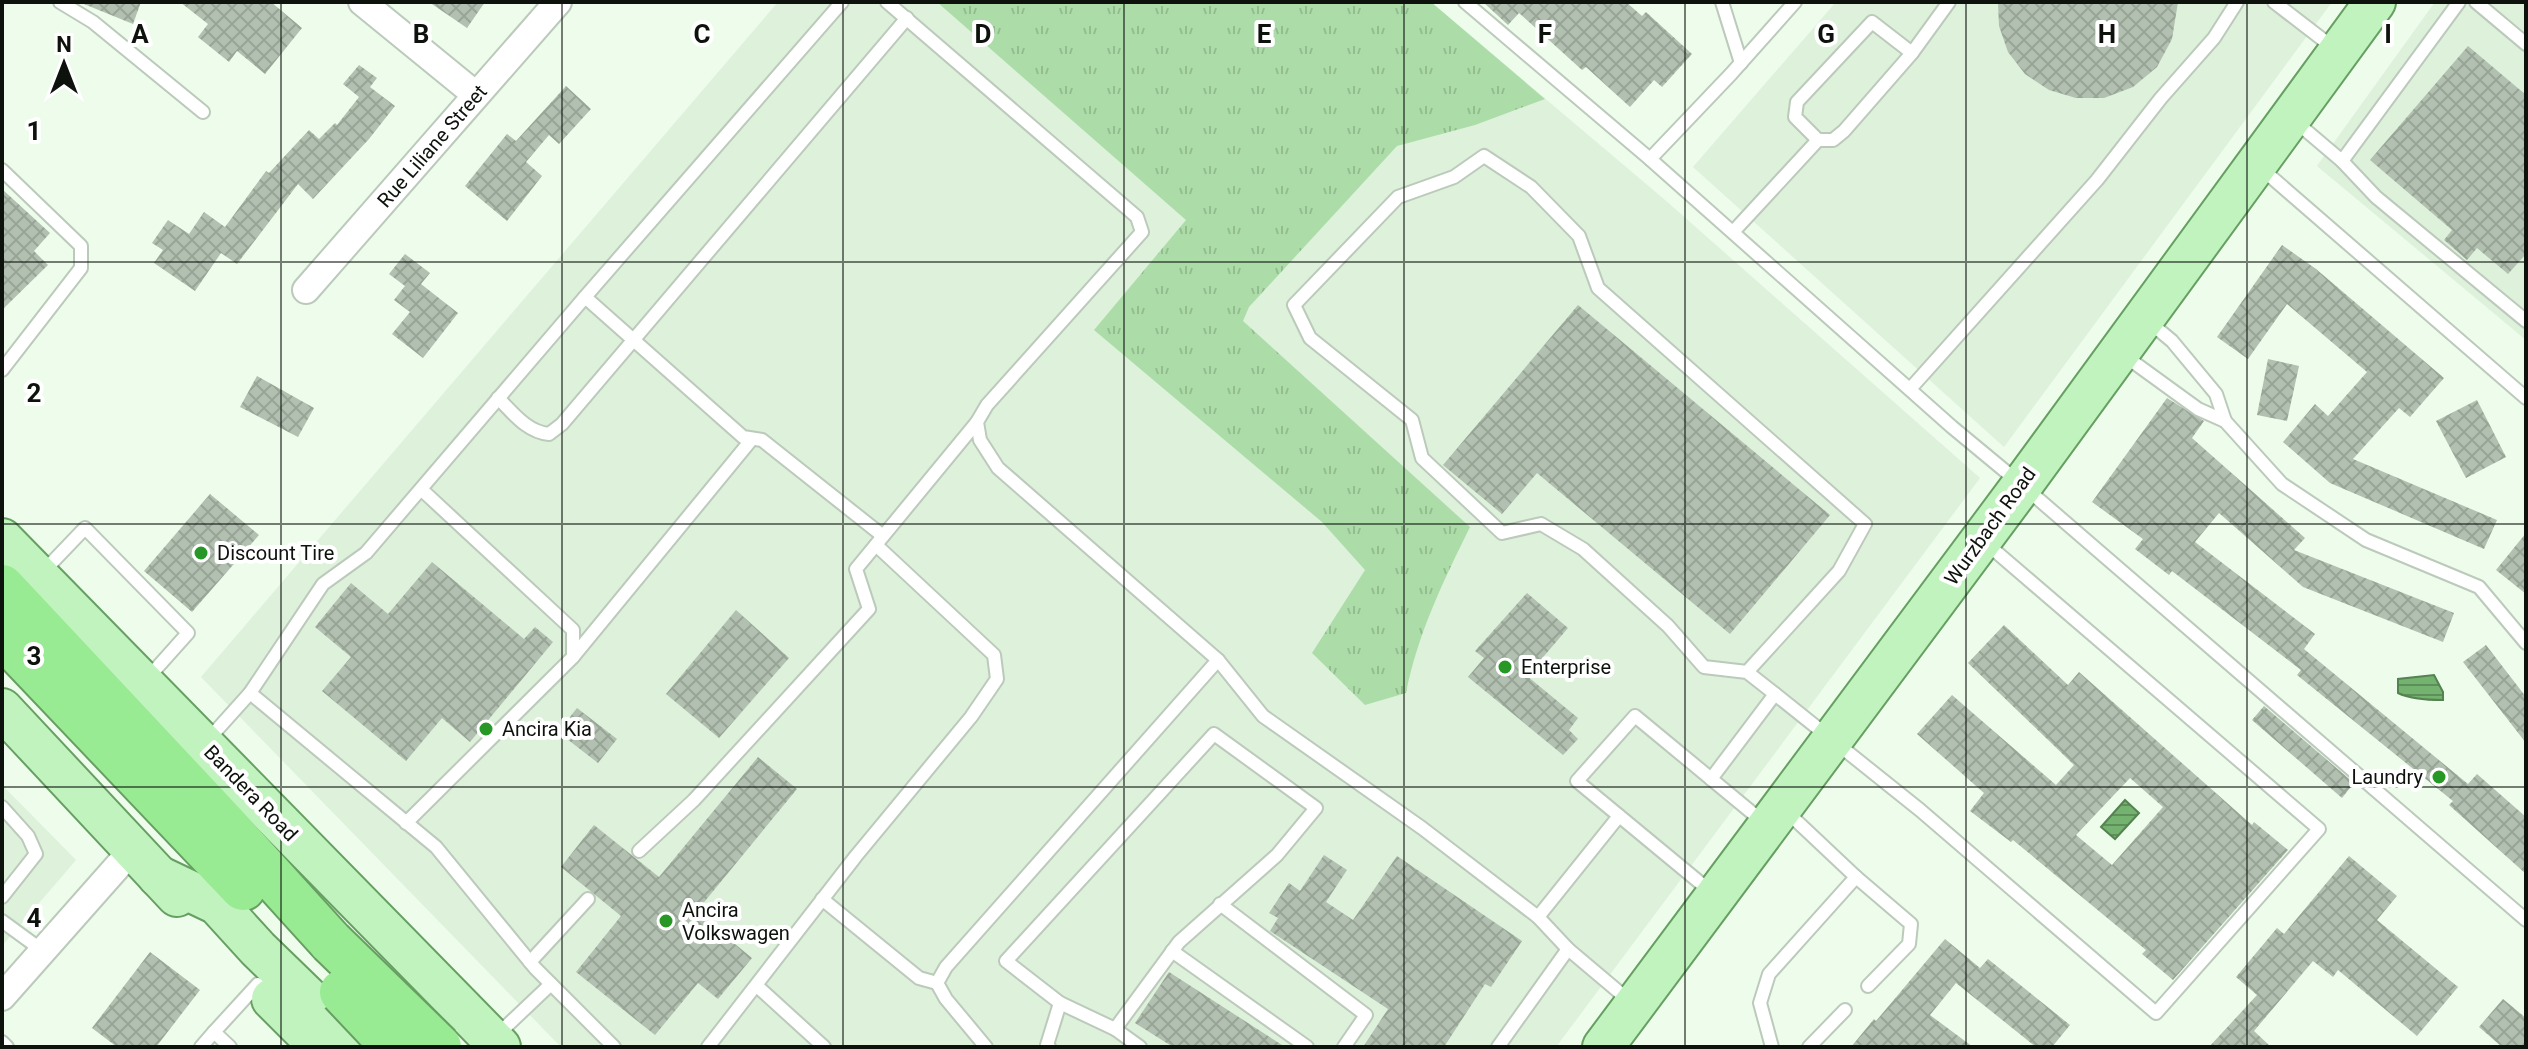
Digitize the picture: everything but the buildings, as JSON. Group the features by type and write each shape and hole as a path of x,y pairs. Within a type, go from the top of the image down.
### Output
{"highway":[{"path":"20,581 224,824 394,1047"},
{"path":"2,635 322,952 439,1047"}],"main road":[{"name":"Wurzbach Road","path":"1606,1046 2375,2"},
{"name":"Bandera Road","path":"2,539 20,581 144,683 496,1043"},
{"path":"2,709 320,1047"},
{"path":"145,862 217,904 323,1012 349,1033 367,1037 389,1025 409,1002 407,973 332,875"}],"street":[{"path":"362,2 476,95"},
{"name":"Rue Liliane Street","path":"306,290 558,2"},
{"path":"2,997 43,951 145,862"}],"lane":[{"path":"60,2 93,22 203,112"},
{"path":"204,745 250,693 323,584 366,553 842,2"},
{"path":"639,851 694,800 869,609 856,569 977,422 987,405 1142,232 1137,217 887,2"},
{"path":"1465,2 2526,920"},
{"path":"1722,2 1741,63"},
{"path":"1650,159 1795,2"},
{"path":"1912,53 1872,22 1797,102 1795,117 1818,140 1833,140 1912,53 1949,2"},
{"path":"1910,389 2097,180 2161,98 2214,38 2237,2"},
{"path":"2274,2 2339,51"},
{"path":"2342,161 2459,2"},
{"path":"2476,2 2526,44"},
{"path":"498,398 539,433 549,434 562,424 907,18"},
{"path":"2290,117 2342,161 2376,197 2526,321"},
{"path":"1733,232 1818,140"},
{"path":"1747,672 1839,571 1865,524 1598,288 1579,236 1531,187 1484,156 1454,177 1398,197 1294,305 1310,338 1412,420 1422,458 1502,533 1541,524 1583,549 1668,626 1704,667 1747,672 1920,810 2156,1013 2319,829 1981,539"},
{"path":"2256,164 2526,398"},
{"path":"2,170 81,246 81,268 2,370"},
{"path":"585,297 743,437 762,440 879,541 994,655 997,679 971,717 822,899 708,1047"},
{"path":"2144,317 2172,341 2216,394 2225,421 2282,484 2366,540 2479,587 2526,643"},
{"path":"2118,352 2198,409 2225,421"},
{"path":"977,422 980,440 998,468 1218,660 1263,716 1422,828 1538,917 1568,949 1634,1005"},
{"path":"406,823 573,657 752,439"},
{"path":"422,490 573,630 573,657"},
{"path":"20,581 85,528 188,633 144,683"},
{"path":"937,983 946,967 1218,660"},
{"path":"250,693 436,847 530,962 614,1047"},
{"path":"1711,779 1775,694"},
{"path":"1715,896 1577,781 1635,716 1711,779 1775,817 1856,877 1911,924 1909,944 1868,986"},
{"path":"1115,1029 1172,951 1277,855 1316,808 1214,734 1006,961 1060,1003 1115,1029 1140,1047"},
{"path":"2,807 28,836 36,854 2,897"},
{"path":"1538,917 1619,816"},
{"path":"1772,1047 1760,1003 1769,974 1856,877"},
{"path":"530,962 588,899"},
{"path":"822,899 919,978 937,983 946,999 986,1047"},
{"path":"1220,904 1366,1015 1344,1047"},
{"path":"2,921 43,951"},
{"path":"1498,1047 1568,949"},
{"path":"1172,951 1307,1047"},
{"path":"201,1047 258,984"},
{"path":"496,1043 551,984"},
{"path":"757,986 824,1047"},
{"path":"1049,1047 1047,1045 1060,1003"},
{"path":"1809,1047 1845,1010"},
{"path":"214,1032 230,1047"},
{"path":"2,1042 7,1047"}],"shaded area":[{"path":"778,2 1431,2 1665,200 1980,478 1556,1047 561,1047 201,677"},
{"path":"1836,2 2332,2 2004,447 1693,167"},
{"path":"2435,2 2526,2 2526,340 2317,166"},
{"path":"2434,675 2443,692 2443,700 2414,698 2398,693 2398,679"},
{"path":"2,785 76,860 2,946"},
{"path":"2125,800 2139,813 2115,839 2101,827"}],"green space":[{"path":"937,2 1431,2 1545,99 1475,125 1397,146 1249,307 1243,321 1470,527 1424,629 1406,693 1365,705 1312,653 1365,570 1322,522 1094,330 1186,220"}],"place":[{"name":"Discount Tire","path":"201,553"},
{"name":"Enterprise","path":"1505,667"},
{"name":"Ancira Kia","path":"486,729"},
{"name":"Laundry","path":"2439,777"},
{"name":"Ancira Volkswagen","path":"666,921"}]}
